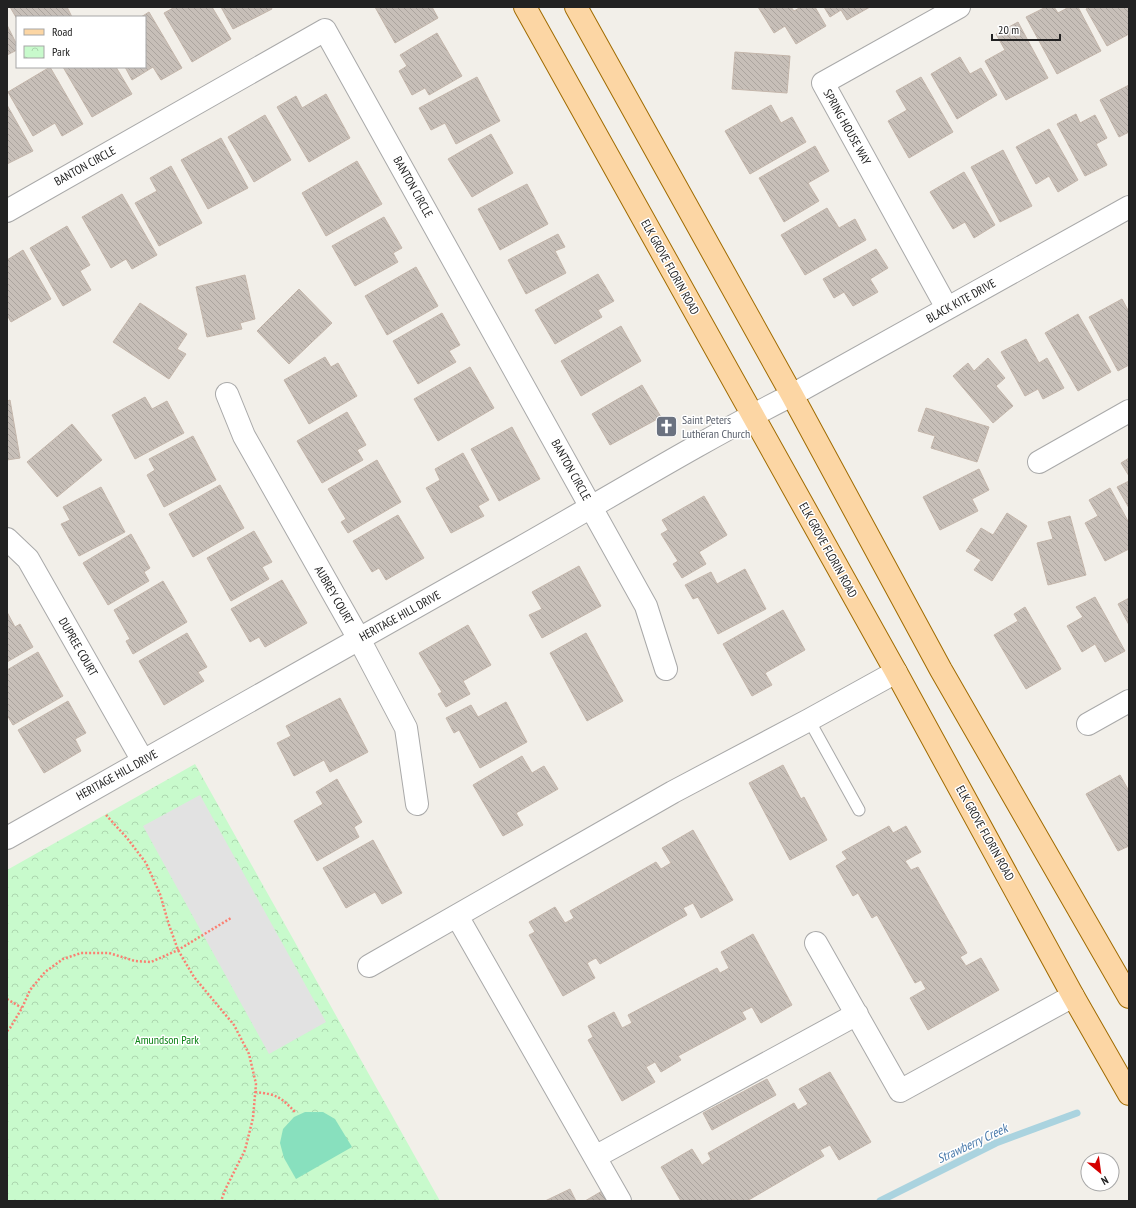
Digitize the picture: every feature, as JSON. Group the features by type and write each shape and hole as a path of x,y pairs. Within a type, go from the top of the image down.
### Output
{"main road":[{"name":"ELK GROVE FLORIN ROAD","path":"525,7 753,414 1073,996 1129,1094"},
{"path":"576,7 792,395 940,670 1129,997"}],"street":[{"name":"SPRING HOUSE WAY","path":"947,308 822,83 959,7"},
{"name":"BANTON CIRCLE","path":"7,210 325,30 646,606 666,669"},
{"name":"BLACK KITE DRIVE","path":"792,395 1129,207"},
{"name":"AUBREY COURT","path":"227,394 244,436 359,639 406,728 417,804"},
{"name":"HERITAGE HILL DRIVE","path":"7,838 592,508 753,414 792,395"},
{"path":"1039,462 1129,411"},
{"name":"DUPREE COURT","path":"7,539 28,559 143,761"},
{"path":"369,966 673,792 896,672"},
{"path":"1088,724 1129,701"},
{"path":"457,916 620,1201"},
{"path":"816,943 900,1091 1073,996"},
{"path":"595,1157 857,1014"}],"lane":[{"path":"809,720 859,810"}],"path":[{"path":"106,816 127,838 146,863 160,894 178,950 194,976 234,1024 249,1054 256,1084 253,1118 245,1150 221,1201"},
{"path":"7,1031 22,1008 30,990 45,972 63,959 81,953 109,953 135,961 151,962 178,950 231,918"},
{"path":"7,999 22,1008"},
{"path":"255,1092 271,1093 285,1101 295,1112"}],"green space":[{"name":"Amundson Park","path":"195,764 440,1201 7,1201 7,870"},
{"path":"305,1112 323,1112 335,1119 352,1147 296,1179 284,1158 280,1143 283,1129 294,1117"}],"shaded area":[{"path":"200,795 326,1022 269,1054 143,826"}],"building":[{"path":"10,7 67,7 72,16 16,16 16,17"},
{"path":"175,7 212,7 231,39 192,62 164,13"},
{"path":"221,7 271,7 272,9 233,29"},
{"path":"375,7 432,7 438,18 395,43"},
{"path":"758,7 791,7 794,11 801,7 815,7 826,26 796,44 785,26 774,33"},
{"path":"824,7 870,7 847,20 841,10 830,17"},
{"path":"1046,7 1054,7 1058,13 1069,7 1078,7 1101,51 1057,74 1026,17"},
{"path":"1089,7 1129,7 1129,34 1107,46 1086,9"},
{"path":"149,12 182,68 161,80 153,67 132,80 126,68 146,68 146,16 143,16"},
{"path":"1018,22 1048,78 1006,100 985,61 1005,50 996,34"},
{"path":"7,25 16,43 16,50 7,55"},
{"path":"437,33 462,76 429,95 425,88 412,95 399,71 407,66 400,55"},
{"path":"735,52 790,56 787,93 732,89"},
{"path":"960,57 970,74 981,68 997,95 957,119 931,74"},
{"path":"51,68 83,124 62,136 55,123 33,136 8,92"},
{"path":"64,68 117,68 132,94 92,117"},
{"path":"477,77 500,121 456,144 445,123 431,130 419,108"},
{"path":"921,77 953,132 909,158 888,121 907,110 896,91"},
{"path":"1129,85 1129,132 1119,137 1100,100"},
{"path":"326,94 350,138 309,162 277,107 296,96 302,108"},
{"path":"7,105 33,151 7,164"},
{"path":"771,105 781,123 792,117 806,142 750,174 725,131"},
{"path":"1076,114 1080,123 1095,115 1107,138 1096,144 1107,165 1085,176 1057,124"},
{"path":"265,115 291,160 254,182 228,137"},
{"path":"1049,129 1078,180 1058,192 1049,176 1036,184 1016,147"},
{"path":"491,134 513,173 472,197 448,159"},
{"path":"221,138 248,188 208,209 181,160"},
{"path":"815,146 829,171 808,183 819,201 784,222 759,178"},
{"path":"1003,150 1032,206 1000,222 971,167"},
{"path":"357,161 382,204 326,236 302,193"},
{"path":"171,166 202,223 159,246 135,203 157,191 150,178"},
{"path":"964,172 995,225 974,238 965,222 953,229 930,192"},
{"path":"527,184 548,224 500,250 478,209"},
{"path":"122,194 157,255 132,269 126,259 111,268 82,217"},
{"path":"827,208 839,228 855,219 866,240 805,275 781,235"},
{"path":"384,217 402,248 393,253 398,262 355,286 332,246"},
{"path":"67,226 90,265 80,271 91,290 63,306 30,248"},
{"path":"558,234 565,247 555,251 566,273 526,294 508,260"},
{"path":"876,249 888,268 870,279 878,292 853,306 844,292 834,298 823,279"},
{"path":"23,250 51,299 11,322 7,315 7,260"},
{"path":"416,267 438,306 387,335 365,296"},
{"path":"598,274 614,301 598,310 602,317 555,344 535,310"},
{"path":"245,275 255,319 240,323 242,329 207,337 196,287"},
{"path":"299,289 332,323 289,364 257,331"},
{"path":"1122,299 1129,312 1129,365 1118,371 1089,317"},
{"path":"140,303 187,334 177,349 186,354 169,379 113,342"},
{"path":"442,313 460,345 449,351 456,362 418,384 393,341"},
{"path":"1078,314 1111,372 1078,391 1045,333"},
{"path":"621,326 641,361 581,396 561,361"},
{"path":"1026,339 1039,363 1047,358 1064,388 1043,399 1038,389 1025,396 1001,352"},
{"path":"325,357 331,367 338,363 357,396 309,424 284,380"},
{"path":"988,358 1005,378 996,386 1013,406 993,423 953,376 968,363 974,371"},
{"path":"470,367 494,408 438,441 414,399"},
{"path":"642,385 661,417 610,445 592,414"},
{"path":"145,397 152,409 167,401 184,433 135,459 112,415"},
{"path":"10,400 20,458 7,460 7,401"},
{"path":"926,408 989,427 977,462 931,448 935,436 918,431"},
{"path":"347,412 366,445 357,450 363,460 322,483 297,441"},
{"path":"72,424 102,460 57,497 27,462"},
{"path":"512,427 540,479 499,501 471,449"},
{"path":"193,436 216,480 164,507 147,475 155,470 149,459"},
{"path":"463,453 489,500 478,506 484,516 451,533 426,488 440,480 435,469"},
{"path":"1129,458 1129,476 1121,463"},
{"path":"377,460 401,502 348,533 341,522 346,519 328,489"},
{"path":"979,469 989,490 972,499 978,511 940,530 923,497"},
{"path":"1129,481 1129,508 1117,487"},
{"path":"220,485 244,528 193,557 169,514"},
{"path":"101,487 125,532 79,556 61,524 70,520 63,507"},
{"path":"1110,488 1129,523 1129,549 1105,561 1085,523 1098,516 1089,500"},
{"path":"704,496 727,535 699,552 706,564 682,578 673,564 678,561 661,534 668,530 662,520"},
{"path":"1007,513 1027,526 992,581 974,570 981,560 966,551 981,528 993,535"},
{"path":"398,515 424,558 386,580 379,568 372,572 353,541"},
{"path":"1070,516 1086,575 1048,585 1037,543 1053,539 1048,522"},
{"path":"254,531 272,562 262,567 269,579 231,601 207,558"},
{"path":"131,534 150,568 144,572 149,581 108,605 83,563"},
{"path":"579,566 601,606 542,638 529,615 542,609 532,592"},
{"path":"745,569 766,609 718,634 698,597 693,599 685,585 711,572 717,584"},
{"path":"282,580 307,623 265,647 259,637 250,642 231,609"},
{"path":"163,581 187,622 133,654 126,641 130,639 114,610"},
{"path":"1095,597 1125,651 1105,662 1095,644 1082,652 1067,626 1083,617 1076,607"},
{"path":"1129,598 1129,625 1118,604"},
{"path":"1025,607 1061,669 1026,689 994,635 1018,621 1014,614"},
{"path":"783,610 805,650 765,673 772,685 752,696 723,644"},
{"path":"7,612 15,627 20,624 33,647 7,662"},
{"path":"468,625 491,665 463,681 470,694 446,707 438,694 442,692 419,653"},
{"path":"187,633 207,667 198,672 204,681 164,705 139,661"},
{"path":"586,633 623,701 587,721 550,653"},
{"path":"38,652 63,696 13,725 7,715 7,670"},
{"path":"340,698 368,752 330,772 324,760 294,776 277,743 291,736 286,726"},
{"path":"68,701 86,733 75,739 81,751 44,773 18,730"},
{"path":"506,702 527,742 480,768 459,730 454,733 446,718 471,705 478,717"},
{"path":"522,756 532,773 544,766 558,789 516,813 523,825 503,836 473,785"},
{"path":"783,765 801,799 804,797 827,840 790,860 749,783"},
{"path":"1120,775 1129,791 1129,846 1118,851 1086,794"},
{"path":"337,779 362,822 354,827 359,837 317,861 294,821 323,804 316,792"},
{"path":"889,826 893,833 906,826 921,852 905,861 911,870 918,867 967,953 960,957 966,966 981,958 999,990 928,1030 910,998 926,989 921,980 915,983 877,915 872,918 858,893 853,896 836,866 847,859 842,852"},
{"path":"693,830 733,900 701,918 693,903 683,908 687,915 600,964 596,958 587,963 595,978 563,996 529,935 535,932 529,922 555,907 565,923 574,918 570,911 656,862 661,869 671,863 662,848"},
{"path":"373,840 402,893 382,904 375,892 346,908 323,868"},
{"path":"753,934 792,1005 761,1023 752,1007 742,1012 746,1019 678,1056 681,1060 661,1072 655,1062 646,1067 655,1082 622,1101 588,1040 593,1037 588,1026 614,1012 622,1028 632,1023 628,1015 717,968 720,973 729,968 721,952"},
{"path":"830,1072 871,1142 839,1160 830,1145 820,1150 824,1156 747,1201 735,1201 734,1199 731,1201 681,1201 661,1167 692,1149 702,1165 711,1159 708,1153 794,1103 798,1110 808,1104 799,1089"},
{"path":"767,1079 776,1095 712,1130 703,1113"},
{"path":"570,1189 576,1201 545,1201"},
{"path":"602,1191 608,1201 585,1201"}],"waterway":[{"name":"Strawberry Creek","path":"880,1201 996,1143 1077,1113"}],"place":[{"name":"Saint Peters Lutheran Church","path":"667,427"}]}
